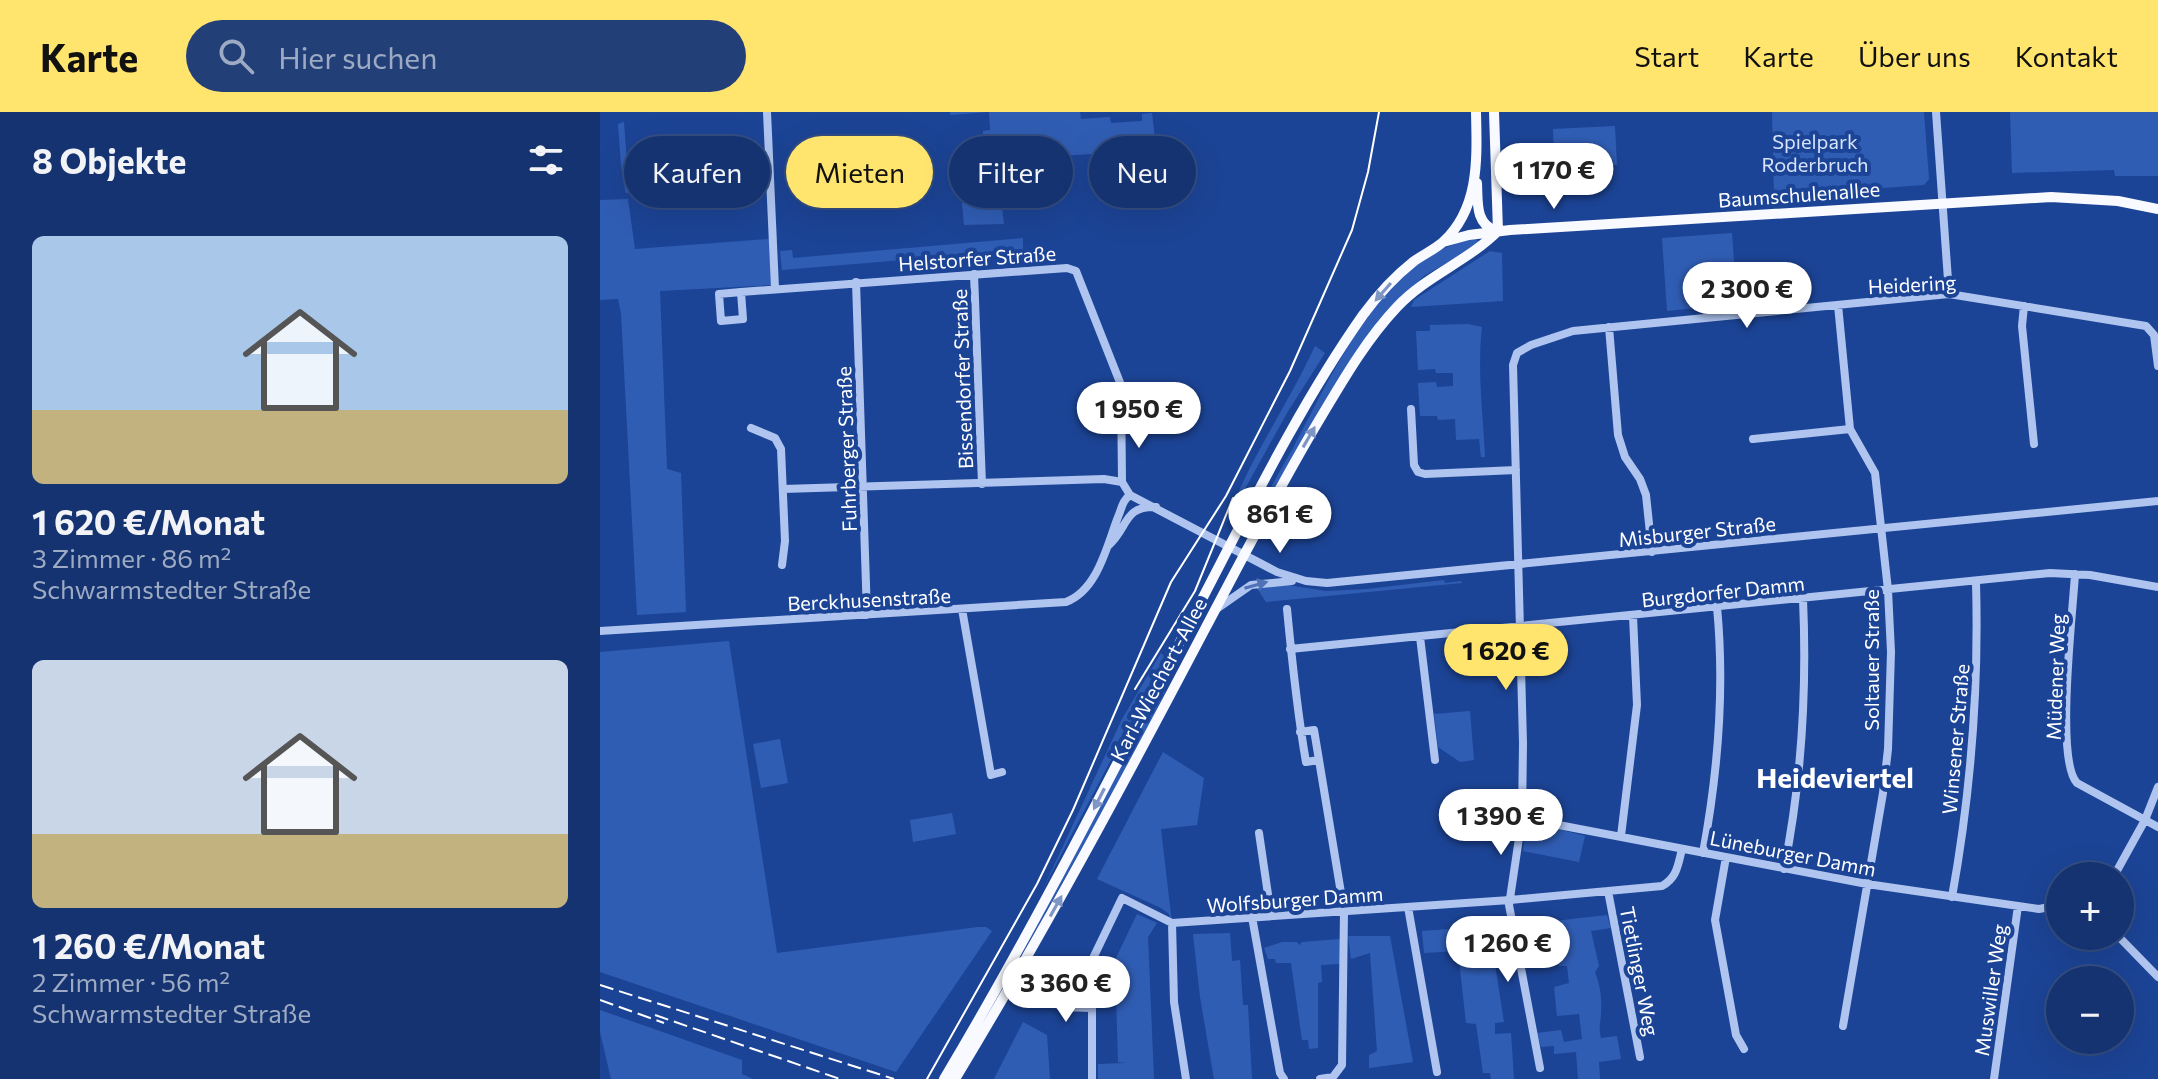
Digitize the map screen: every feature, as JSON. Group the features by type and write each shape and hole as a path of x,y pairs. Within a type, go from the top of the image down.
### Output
{"main road":[{"name":"Karl-Wiechert-Allee","path":"956,1072 1229,547 1307,406 1364,315 1391,282 1413,262 1443,242 1462,217 1477,176 1476,112"},
{"path":"1477,176 1481,217 1488,228 1498,231 1494,112"},
{"name":"Baumschulenallee","path":"1443,242 1498,231 2051,197 2118,201 2158,209"},
{"name":"Karl-Wiechert-Allee","path":"944,1079 956,1072 1064,892 1314,428 1368,342 1415,289 1471,254 1498,231"}],"street":[{"path":"767,112 775,288"},
{"path":"1936,112 1949,294"},
{"name":"Helstorfer Straße","path":"741,292 1067,268 1076,271 1121,385 1122,482"},
{"name":"Bissendorfer Straße","path":"974,274 982,484"},
{"name":"Fuhrberger Straße","path":"856,282 867,615"},
{"name":"Heidering","path":"1540,1068 1510,900 1522,818 1513,365 1517,353 1573,331 1949,294 2146,326 2154,335 2158,363"},
{"path":"1753,439 1850,429 1838,305"},
{"path":"2024,306 2022,326 2034,444"},
{"path":"1609,327 1618,435 1625,457 1643,486 1652,552"},
{"path":"1411,409 1414,465 1418,472 1516,470"},
{"path":"751,428 775,438 781,449 785,541 782,565"},
{"name":"Soltauer Straße","path":"1843,1026 1883,793 1888,749 1891,652 1888,590 1873,465 1850,429"},
{"path":"783,489 1104,479 1122,482 1130,495 1244,555"},
{"name":"Berckhusenstraße","path":"600,631 1069,601 1089,584 1109,545 1124,500 1130,495"},
{"name":"Misburger Straße","path":"1244,555 1277,572 1306,581 1338,583 2158,501"},
{"name":"Berckhusenstraße","path":"1109,545 1117,538 1131,513 1156,507"},
{"name":"Burgdorfer Damm","path":"1290,649 2050,573 2158,587"},
{"name":"Müdener Weg","path":"2075,574 2066,736 2070,772 2077,783 2158,827"},
{"path":"1214,612 1251,585 1270,581 1306,581"},
{"name":"Winsener Straße","path":"1952,897 1970,782 1975,720 1978,654 1976,582"},
{"path":"1784,869 1796,811 1805,698 1803,599"},
{"path":"1703,853 1711,811 1719,731 1720,638 1717,607"},
{"path":"962,609 991,775 1002,772"},
{"path":"1287,609 1300,732 1314,730 1344,911 1342,1065 1333,1077 1320,1079"},
{"path":"1621,836 1637,705 1633,616"},
{"path":"1420,637 1435,760"},
{"path":"2122,862 2145,820 2158,787"},
{"name":"Lüneburger Damm","path":"1522,818 1867,884 2046,908"},
{"path":"1259,833 1271,915"},
{"name":"Wolfsburger Damm","path":"1172,923 1510,900 1662,886 1671,881 1676,873 1682,849"},
{"path":"1726,857 1715,920 1736,1035 1744,1049"},
{"name":"Tietlinger Weg","path":"1608,891 1640,1057"},
{"path":"1069,1008 1122,898 1172,923 1174,1002 1186,1079"},
{"name":"Muswiller Weg","path":"1994,1079 2018,906"},
{"path":"1408,907 1437,1072"},
{"path":"1252,917 1280,1073 1284,1079"},
{"path":"2132,950 2158,977"},
{"path":"1092,961 1092,1079"},
{"path":"1050,1001 1069,1008 1091,1008"}],"green space":[{"path":"950,112 989,112 950,115"},
{"path":"989,112 1080,112 1081,119 1110,117 1111,123 1142,121 1142,114 1152,113 1155,136 1089,136 1089,154 1073,155 1073,136 983,136 983,131 990,130"},
{"name":"Spielpark Roderbruch","path":"1772,112 1924,112 1929,179 1924,185 1774,196"},
{"path":"2010,112 2158,112 2158,176 2115,176 2114,170 2012,173"},
{"path":"624,122 624,183 621,168 618,124"},
{"path":"1615,126 1617,165 1554,168 1553,129"},
{"path":"624,199 624,208 629,208 635,249 769,239 771,285 660,291 667,469 681,473 686,612 637,615 621,313 618,299 600,300 600,200"},
{"path":"962,208 1002,208 1004,224 964,225"},
{"path":"1732,233 1737,304 1667,311 1662,238"},
{"path":"1023,238 1023,250 782,270 780,251 792,250 793,258"},
{"path":"1476,239 1480,243 1424,276 1390,308 1251,536 1246,533 1325,387 1365,321 1415,267 1444,249"},
{"path":"1490,251 1502,253 1503,301 1411,307 1414,300"},
{"path":"1468,324 1482,327 1480,375 1485,457 1481,457 1479,439 1456,440 1455,419 1438,420 1437,416 1420,416 1418,383 1436,382 1437,387 1453,386 1453,373 1436,373 1435,369 1418,370 1416,331 1430,331 1430,325"},
{"path":"1315,346 1325,353 1287,413 1225,525 1244,479"},
{"path":"1444,580 1445,583 1462,583 1266,602 1256,587 1287,585 1326,591"},
{"path":"729,641 777,953 978,927 992,931 896,1072 600,972 600,652"},
{"path":"1161,653 1165,657 1043,889 1122,719"},
{"path":"1174,663 1172,677 1151,724 1015,967"},
{"path":"1470,711 1474,760 1460,762 1438,747 1434,714"},
{"path":"780,739 788,783 761,788 753,744"},
{"path":"1163,752 1204,778 1197,825 1161,829 1172,923 1169,914 1161,908 1097,879"},
{"path":"952,813 956,834 913,842 910,820"},
{"path":"1527,821 1585,836 1579,862 1523,851"},
{"path":"1137,914 1157,923 1148,937 1154,1079 1098,1079 1098,1064 1126,1063 1118,1062 1115,960"},
{"path":"1607,915 1611,928 1591,931 1599,966 1595,972 1601,996 1600,1031 1601,1038 1617,1036 1621,1059 1599,1062 1600,1079 1578,1079 1576,1052 1554,1054 1554,1046 1541,1047 1537,1033 1561,1030 1564,1042 1582,1039 1579,1014 1557,1016 1554,987 1569,983 1567,966 1559,966 1557,944 1521,948 1519,925"},
{"path":"1489,926 1504,1022 1495,1023 1495,1034 1511,1033 1514,1079 1491,1079 1490,1073 1483,1073 1476,1024 1466,1023 1458,951 1424,953 1422,931"},
{"path":"1230,933 1232,961 1240,960 1243,1005 1248,1005 1252,1079 1214,1079 1200,997 1193,934"},
{"path":"1348,936 1390,936 1413,1062 1369,1068 1369,1055 1377,1051 1370,953 1351,959"},
{"path":"1340,939 1340,964 1321,965 1318,1048 1309,1049 1308,1040 1302,1040 1291,963 1276,963 1275,959 1268,959 1264,948 1282,942 1297,942 1299,945 1302,942"},
{"path":"600,1010 742,1060 742,1074 753,1079 611,1079 600,1032"},
{"path":"1023,1022 1047,1035 1050,1079 994,1079"}],"tram line":[{"path":"927,1079 1037,884 1073,810 1171,582 1226,496 1290,371 1352,230 1368,172 1379,112"},
{"path":"1135,689 1195,591 1233,498"}],"railway":[{"path":"600,985 894,1079"},
{"path":"600,1000 664,1023"},
{"path":"655,1015 840,1079"}],"district":[{"name":"Heideviertel","path":"1835,777"}]}
